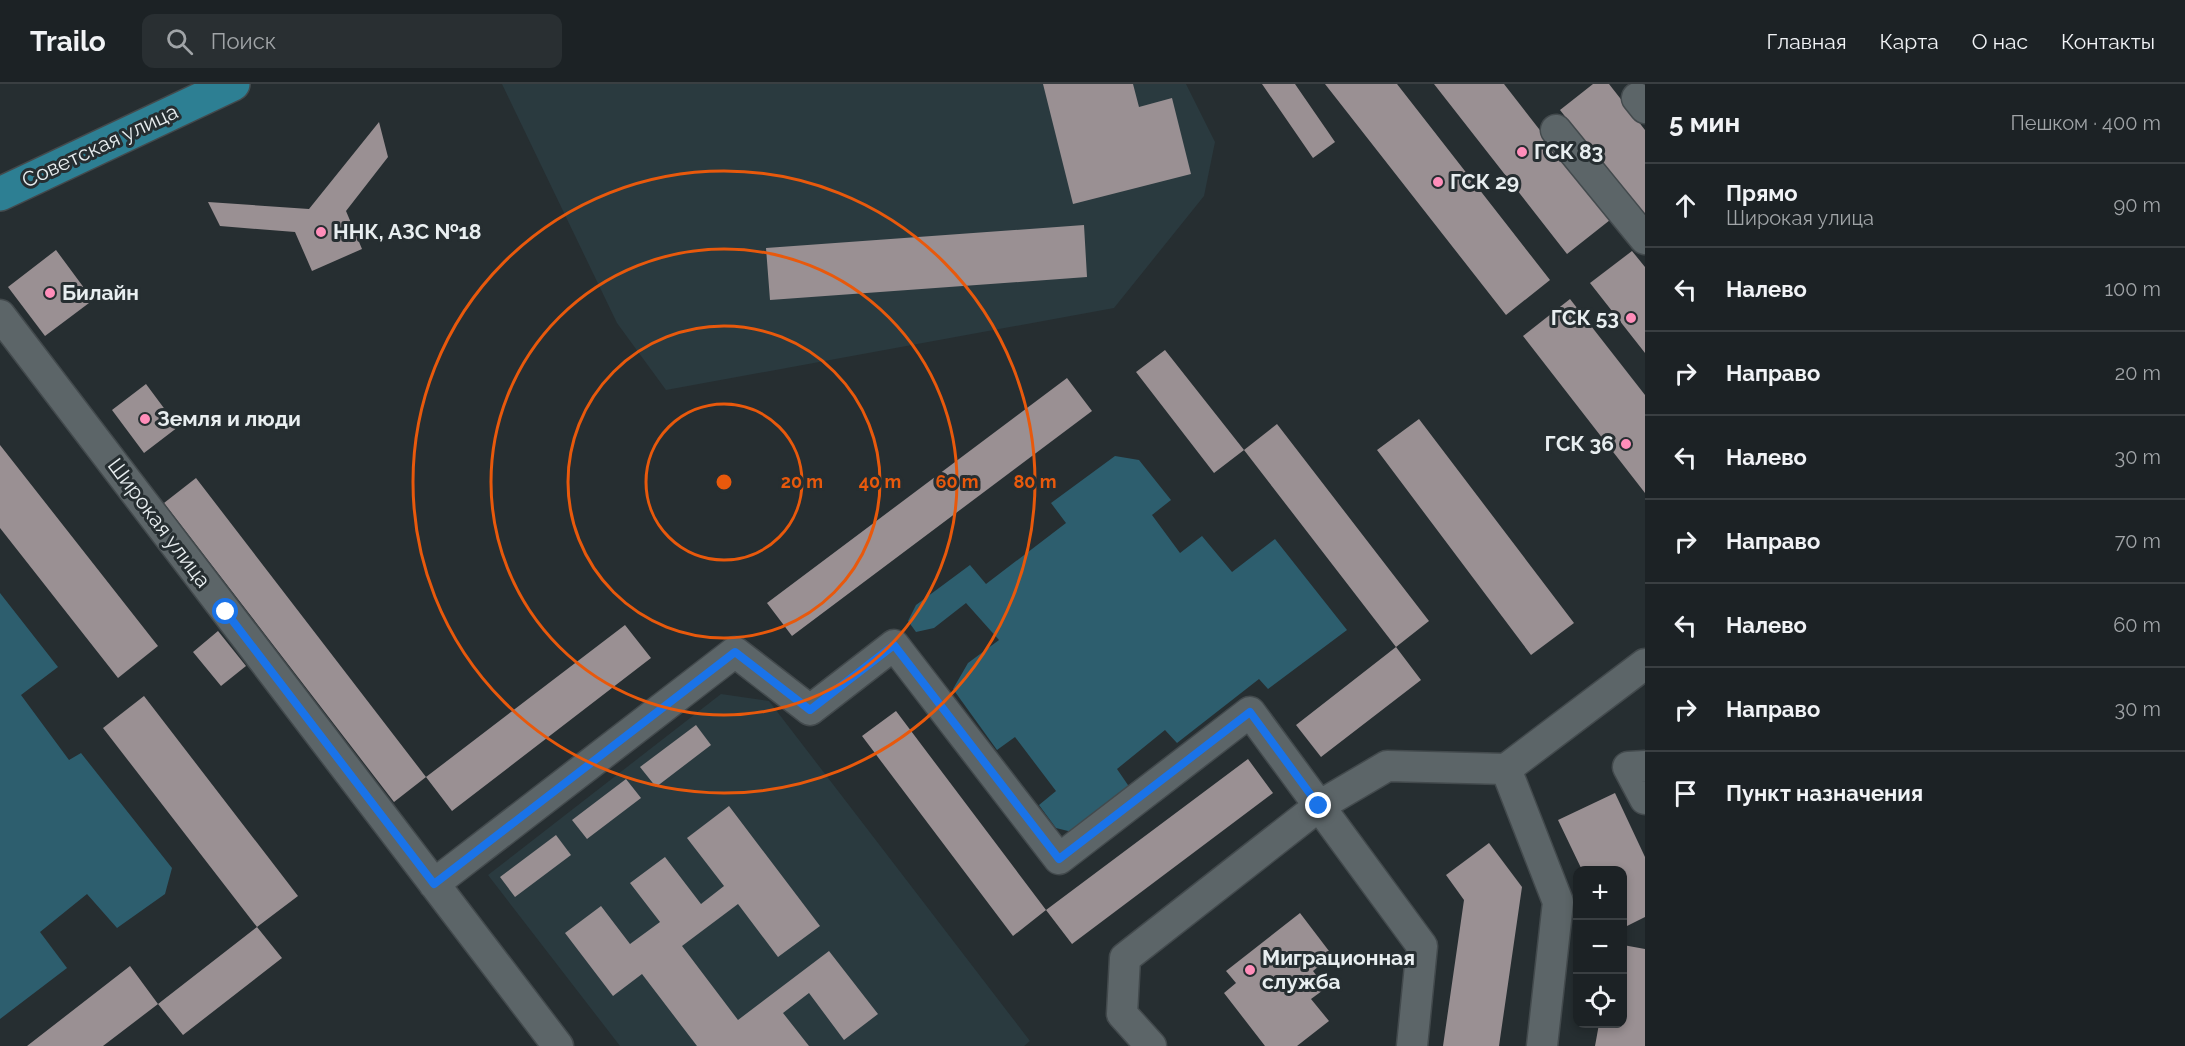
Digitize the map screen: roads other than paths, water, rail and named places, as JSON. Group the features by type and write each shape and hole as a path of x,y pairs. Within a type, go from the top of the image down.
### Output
{"main road":[{"name":"Советская улица","path":"0,194 233,84"}],"street":[{"path":"1556,130 1645,239"},
{"name":"Широкая улица","path":"0,315 558,1046"},
{"path":"434,884 735,652 810,710 894,645 1059,859 1250,712 1422,946 1412,1046"},
{"path":"1151,1046 1122,1014 1125,958 1319,806 1387,766 1506,769 1645,664"},
{"path":"1645,766 1628,767 1645,799"},
{"path":"1506,769 1558,902 1542,1046"}],"place":[{"name":"ГСК 83","path":"1522,152"},
{"name":"ГСК 29","path":"1438,182"},
{"name":"ННК, АЗС №18","path":"321,232"},
{"name":"Билайн","path":"50,293"},
{"name":"ГСК 53","path":"1631,318"},
{"name":"Земля и люди","path":"145,419"},
{"name":"ГСК 36","path":"1626,444"},
{"name":"Миграционная служба","path":"1250,970"}]}
